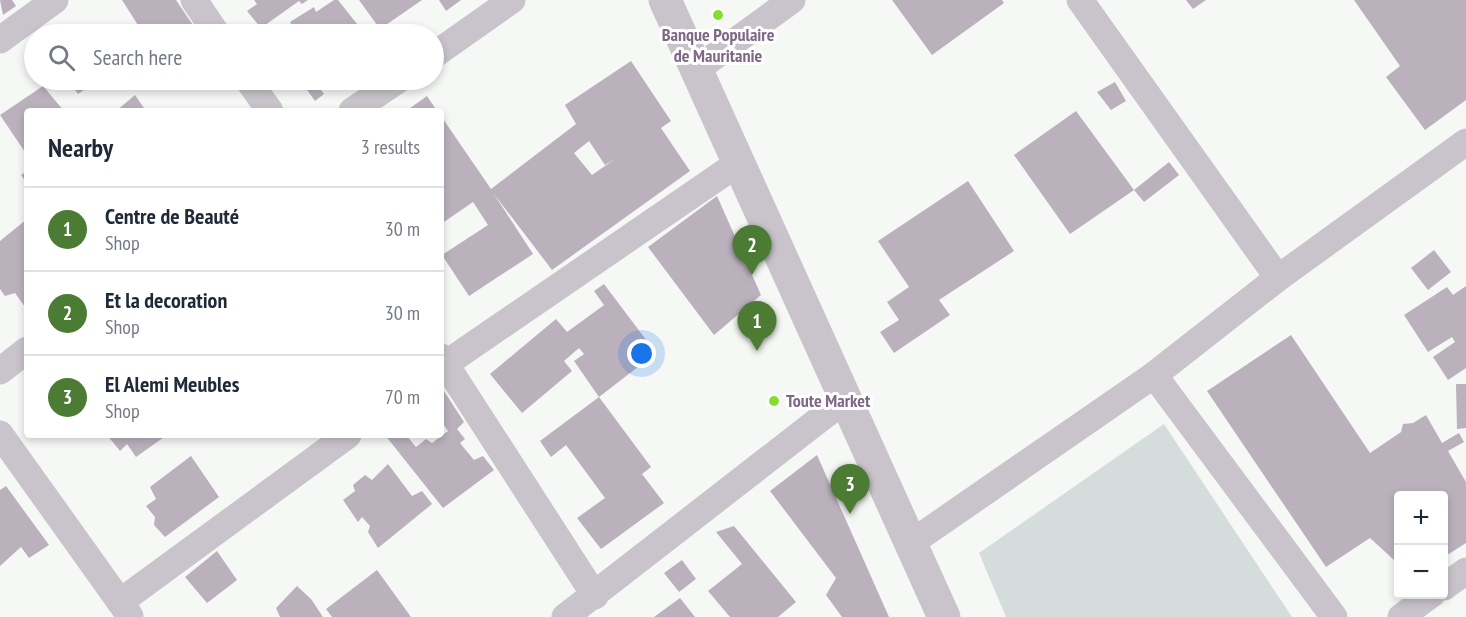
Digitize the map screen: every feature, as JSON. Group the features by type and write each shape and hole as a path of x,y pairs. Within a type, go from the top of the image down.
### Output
{"street":[{"path":"0,40 55,0"},
{"path":"194,0 210,24"},
{"path":"444,48 512,0"},
{"path":"665,0 737,164 847,398 944,617"},
{"path":"697,69 792,0"},
{"path":"1080,0 1278,278"},
{"path":"255,90 268,108"},
{"path":"356,108 383,90"},
{"path":"910,543 1154,375 1278,278 1466,142"},
{"path":"444,362 737,164"},
{"path":"0,371 24,352"},
{"path":"444,366 596,596"},
{"path":"1154,375 1334,617"},
{"path":"565,617 596,596 847,398"},
{"path":"0,434 125,610 344,438"},
{"path":"1448,584 1466,571"},
{"path":"1401,617 1425,599"}],"shaded area":[{"path":"1164,424 1292,617 1006,617 979,553"}],"building":[{"path":"0,0 12,0 16,6 3,15"},
{"path":"122,0 176,0 192,24 137,24"},
{"path":"254,0 308,0 302,4 299,1 267,24 258,24 247,11 257,4"},
{"path":"334,0 338,0 357,24 291,24 290,22 314,7 316,12"},
{"path":"359,0 422,0 387,24 376,24"},
{"path":"439,0 461,0 446,11"},
{"path":"892,0 1002,0 1004,3 932,55"},
{"path":"1186,0 1206,0 1193,9"},
{"path":"1354,0 1466,0 1466,100 1425,130 1386,77 1400,66"},
{"path":"631,61 671,121 661,128 690,171 552,270 494,194 533,254 469,296 444,258 444,254 488,225 473,202 444,222 444,120 491,189 576,124 565,105","holes":["589,141 605,165 615,159 592,175 574,153"]},
{"path":"1115,82 1126,101 1111,110 1097,92"},
{"path":"37,90 46,90 61,108 24,108 24,151 0,115"},
{"path":"307,90 321,90 324,94 315,101"},
{"path":"135,95 144,108 120,108"},
{"path":"427,96 435,108 410,108"},
{"path":"1076,111 1134,190 1070,234 1014,155"},
{"path":"1169,162 1179,175 1144,202 1134,190"},
{"path":"968,181 1014,251 939,300 950,315 894,353 880,332 899,320 887,302 909,287 878,241"},
{"path":"717,196 761,295 714,335 648,247"},
{"path":"24,221 24,306 15,293 5,296 0,289 0,241"},
{"path":"1434,250 1451,272 1428,290 1411,268"},
{"path":"604,284 656,353 599,397 574,361 584,354 579,348 564,361 572,371 522,413 490,374 556,319 567,332 604,305 594,291"},
{"path":"1466,286 1466,368 1448,380 1433,357 1455,342 1452,337 1428,352 1404,315 1447,287 1453,295"},
{"path":"1291,335 1370,453 1401,432 1403,424 1413,423 1426,415 1442,443 1459,433 1464,442 1448,451 1466,482 1466,543 1448,554 1448,491 1394,491 1394,560 1370,538 1326,567 1207,391"},
{"path":"1456,384 1466,384 1466,428 1457,429"},
{"path":"444,391 464,422 457,429 465,439 460,443 474,460 483,456 494,470 443,508 387,438 408,438 416,447 426,439 432,443 439,438 444,438 444,434 448,431 444,425"},
{"path":"599,397 651,467 642,474 664,503 601,549 577,518 605,498 566,445 551,457 540,441"},
{"path":"109,438 163,438 136,457 127,444 120,451"},
{"path":"817,455 889,617 842,617 826,595 836,578 770,491"},
{"path":"191,456 219,497 165,537 154,525 155,517 146,506 156,499 150,487"},
{"path":"388,464 412,496 422,491 432,504 378,548 368,532 370,526 362,517 358,522 343,500 355,491 353,485 365,475 372,480"},
{"path":"6,486 49,545 29,558 21,547 0,566 0,490"},
{"path":"734,526 796,602 778,617 730,617 708,591 742,564 716,532"},
{"path":"217,551 237,580 207,603 185,577"},
{"path":"682,560 696,579 679,592 664,573"},
{"path":"377,570 411,617 332,617 326,609"},
{"path":"297,586 311,599 323,617 280,617 276,608"},
{"path":"680,598 695,617 654,617"}],"place":[{"name":"Banque Populaire de Mauritanie","path":"718,15"},
{"name":"Et la decoration","path":"752,275"},
{"name":"Centre de Beauté","path":"757,351"},
{"name":"Toute Market","path":"774,401"},
{"name":"El Alemi Meubles","path":"850,514"}]}
